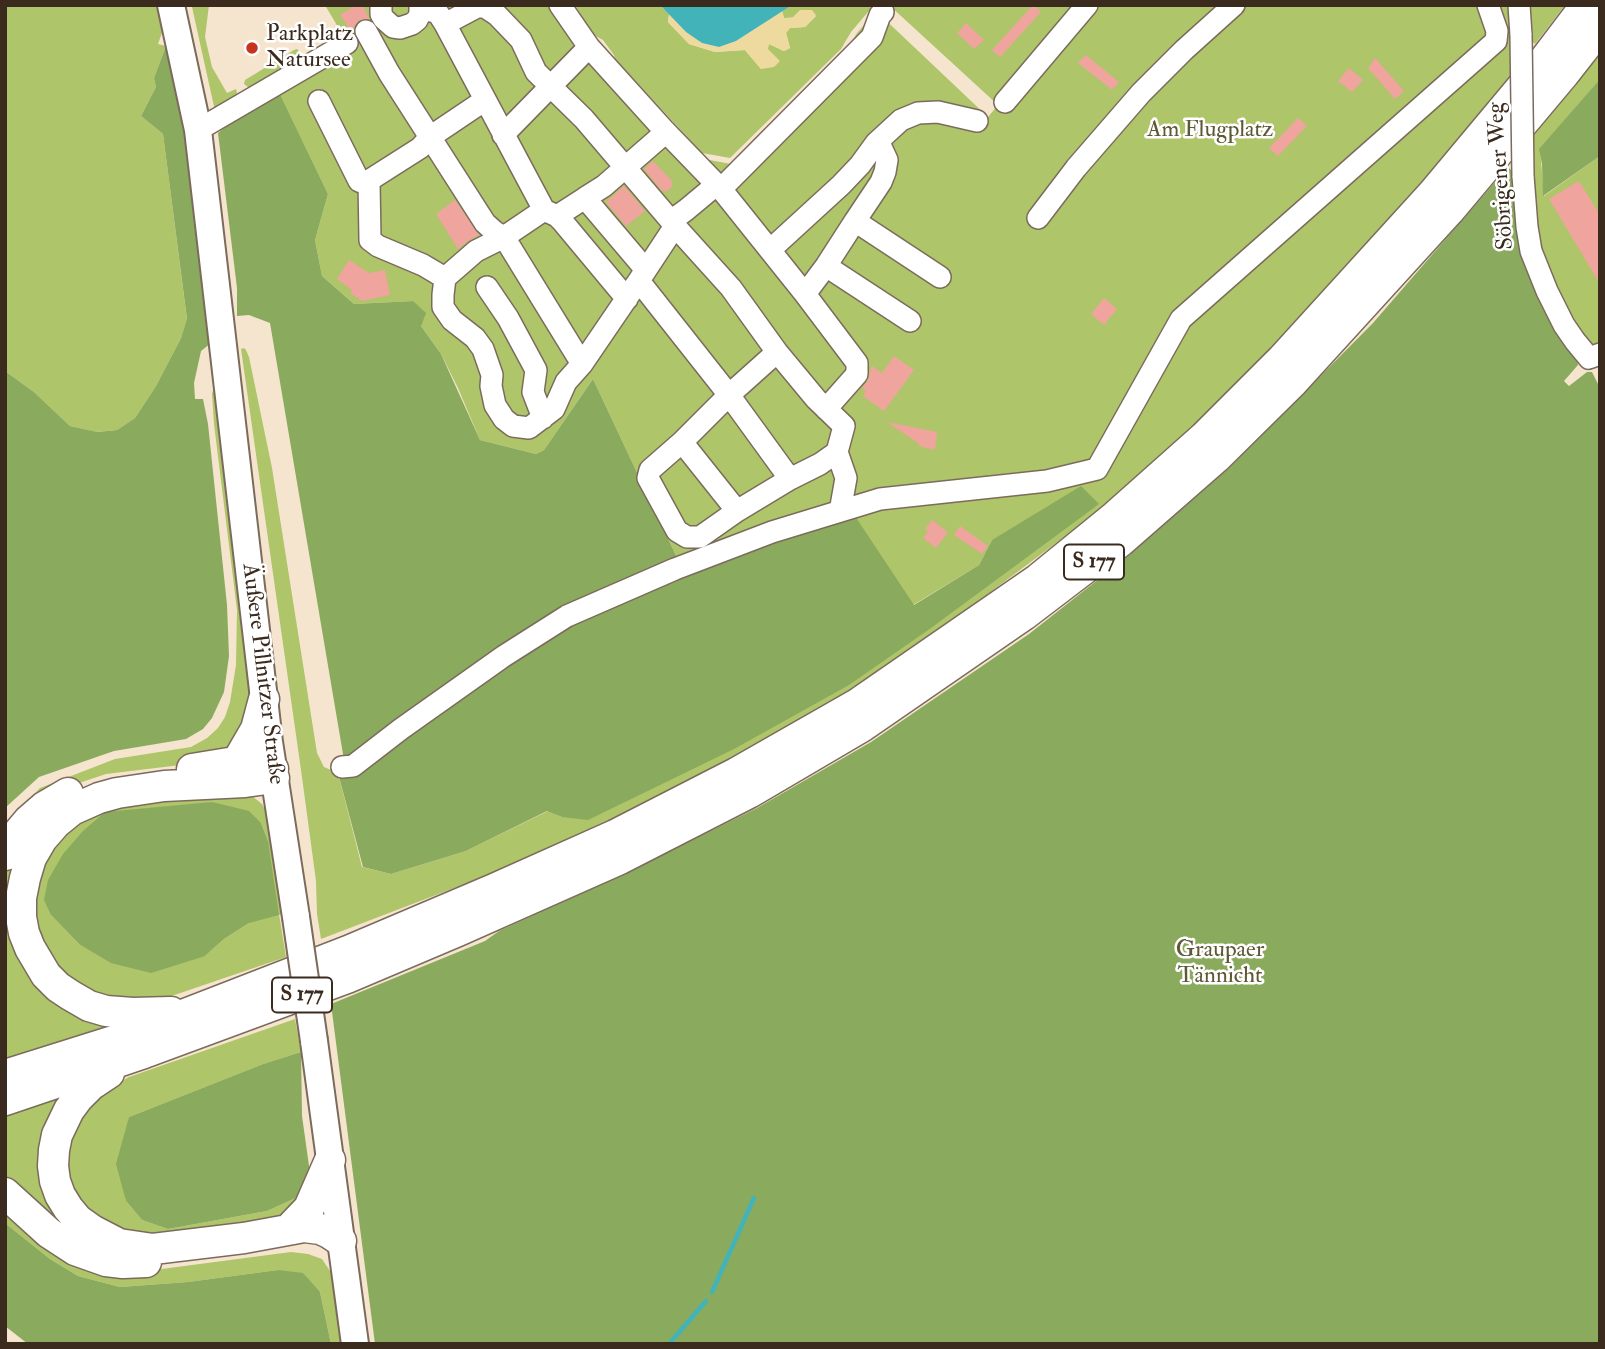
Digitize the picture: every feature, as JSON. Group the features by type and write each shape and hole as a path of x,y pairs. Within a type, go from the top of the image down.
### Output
{"highway":[{"name":"S 177","path":"5,1075 126,1037 348,951 494,890 615,835 736,773 857,704 1038,579 1204,438 1282,359 1441,183 1545,59 1586,5"},
{"name":"S 177","path":"5,1100 144,1053 347,978 458,931 620,859 749,793 863,726 1024,615 1121,541 1216,458 1294,381 1449,211 1600,28"},
{"path":"238,760 256,729 264,699"},
{"path":"5,855 18,833 44,807 65,794 106,781 238,760 257,762 274,774"},
{"path":"200,1009 158,1013 106,1011 89,1006 58,986 46,975 37,960 22,925 21,898 25,877 31,858 56,823 72,810 99,798 164,786 245,782 274,774"},
{"path":"144,1053 91,1085 78,1098 62,1122 54,1150 55,1181 60,1195 78,1220 120,1244 136,1248 167,1249 304,1227 320,1229 341,1241"},
{"path":"288,1230 309,1208 330,1160"},
{"path":"5,1192 60,1241 75,1250 106,1261 158,1261 341,1241"}],"main road":[{"name":"Äußere Pillnitzer Straße","path":"171,5 198,130 264,699 355,1344"}],"street":[{"path":"381,5 384,19 393,27 400,28 412,24 420,14 420,6 438,13 503,135 550,213 638,283"},
{"path":"560,5 589,47 718,187 805,293 857,363 857,374 826,409"},
{"path":"1005,102 1087,5"},
{"path":"1038,218 1076,168 1141,93 1234,5"},
{"path":"342,767 354,766 504,656 567,616 676,569 772,532 880,499 1047,481 1097,469 1181,319 1496,41 1497,31 1488,5"},
{"name":"Söbrigener Weg","path":"1519,5 1523,176 1531,251 1564,325 1589,358 1600,354"},
{"path":"445,24 477,8 485,7 497,15 521,40 536,72 584,119 731,288 777,352 844,426 837,452 846,478 841,506"},
{"path":"666,132 604,186 476,251 445,278 443,307 452,320 475,338 483,349 492,375 495,405 504,419 513,426 529,428 554,410 566,382 582,365 638,283 673,223 718,187 872,37 883,12"},
{"path":"366,31 389,73 485,222 505,237 582,365"},
{"path":"198,130 347,43"},
{"path":"503,135 589,47"},
{"path":"319,101 359,181 365,183 420,148 430,137 485,100"},
{"path":"769,250 841,185 876,143 901,120 918,113 938,112 977,121"},
{"path":"805,293 881,182 887,160 876,143"},
{"path":"369,181 370,240 445,278"},
{"path":"585,198 638,283 729,395 790,479"},
{"path":"855,221 940,277"},
{"path":"826,266 910,321"},
{"path":"486,286 508,318 536,370 533,392 543,418"},
{"path":"777,352 650,470 648,478 677,531 687,537 699,537 737,511 837,452"},
{"path":"681,442 737,511"}],"green space":[{"path":"5,5 164,5 168,16 158,44 166,46 154,78 156,87 141,116 163,134 187,320 181,338 156,386 135,418 117,430 96,432 70,426 34,392 5,371"},
{"path":"209,5 205,37 212,67 227,93 236,89 237,93 215,111 192,7"},
{"name":"Am Flugplatz","path":"325,5 568,5 589,38 699,158 731,164 845,53 857,33 876,11 988,117 998,105 889,5 1484,5 1501,43 1493,5 1513,5 1514,74 1345,271 1195,426 1103,508 933,635 847,693 731,758 612,819 483,877 321,939 301,770 241,349 246,350 249,357 272,468 317,753 324,767 338,773 362,867 391,874 466,851 548,811 562,817 1099,504 992,540 979,565 913,605 679,562 593,379 544,450 536,454 480,440 441,354 421,326 413,301 354,304 322,276 315,240 328,194 280,94 352,51"},
{"path":"575,5 660,5 669,14 668,22 689,44 715,52 745,50 761,69 769,44 784,51 790,48 786,33 790,28 805,27 816,16 784,18 782,11 792,5 874,5 851,32 841,49 730,158 702,153 615,59 603,40 592,34"},
{"path":"1524,5 1565,5 1535,44 1529,38"},
{"path":"166,46 175,46 215,340 201,351 194,383 195,399 203,399 208,424 227,605 229,656 224,692 212,718 203,729 186,739 114,751 39,777 5,808 5,371 34,392 70,426 97,432 117,430 135,418 156,386 181,338 187,319 163,134 141,116 156,87 154,78"},
{"path":"297,49 299,58 251,87 244,84 245,80"},
{"path":"1600,49 1600,79 1540,149 1544,196 1600,156 1600,348 1580,340 1537,252 1531,138"},
{"path":"1600,79 1600,156 1543,196 1539,149"},
{"path":"280,94 328,194 315,240 322,276 354,304 413,301 426,313 421,326 441,354 480,440 536,454 544,450 593,379 679,562 847,504 914,605 979,565 992,540 1081,486 1099,504 849,685 734,749 588,820 562,817 547,811 466,851 391,874 363,867 338,773 344,760 270,323 249,315 237,316 237,288 218,133"},
{"name":"Graupaer Tännicht","path":"1508,167 1514,173 1514,199 1577,358 1578,365 1564,381 1569,386 1587,372 1592,372 1600,384 1600,1344 375,1344 331,1004 485,941 499,931 626,873 757,808 871,742 1029,634 1133,552 1226,471 1373,323"},
{"path":"215,383 251,642 250,722 235,748 197,763 106,774 76,784 5,842 5,824 40,788 115,759 191,747 207,738 225,717 236,665 237,610 214,424 212,394"},
{"path":"236,792 252,796 262,804 272,823 284,914 279,915 286,957 154,1002 91,995 56,969 43,948 32,909 44,856 90,809","holes":["212,802 261,823 268,841 249,923 224,939 205,956 79,944 51,915 191,806"]},
{"path":"212,802 249,811 261,823 268,841 279,915 249,923 224,939 205,956 151,973 111,963 79,944 51,915 44,900 48,880 63,854 83,831 105,812"},
{"path":"49,820 25,952 123,1024 5,1065 5,874 12,856"},
{"path":"295,1019 301,1052 263,1064 129,1117 123,1184 126,1201 142,1220 168,1229 267,1211 309,1192 294,1215 155,1241 100,1221 81,1202 67,1170 69,1140 74,1124 106,1089 129,1077"},
{"path":"301,1052 302,1116 311,1180 309,1192 267,1211 168,1229 142,1220 126,1201 116,1164 129,1117 263,1064"},
{"path":"60,1097 48,1133 95,1252 5,1183 5,1114"},
{"path":"5,1201 154,1270 291,1252 322,1259 332,1274 342,1344 331,1344 320,1292 278,1270 188,1282 120,1287 78,1276 50,1259 5,1223"},
{"path":"5,1223 50,1259 78,1276 120,1287 188,1282 278,1270 303,1273 320,1292 331,1344 28,1344 5,1326"}],"sand":[{"path":"800,10 812,10 816,15 805,27 790,28 786,33 790,48 784,51 769,44 768,49 780,61 774,67 761,69 745,50 715,52 689,44 668,22 669,14 686,32 702,43 719,47 736,41 782,11 784,18 792,18"}],"water":[{"path":"660,5 792,5 736,41 719,47 702,43 686,32"}],"building":[{"path":"356,5 363,5 369,19 359,20 351,31 340,15"},
{"path":"1033,5 1041,12 1000,57 992,50"},
{"path":"966,23 984,40 974,49 957,33"},
{"path":"1086,55 1119,82 1112,90 1078,63"},
{"path":"1375,58 1404,91 1395,99 1368,68"},
{"path":"1349,68 1363,80 1352,92 1338,81"},
{"path":"1298,118 1307,126 1278,156 1269,148"},
{"path":"653,161 673,182 673,186 666,192 662,191 644,169"},
{"path":"1579,181 1600,215 1600,284 1549,199"},
{"path":"624,186 645,211 626,226 606,202"},
{"path":"455,200 479,235 458,249 436,214"},
{"path":"349,260 369,273 385,270 390,295 362,301 350,293 352,290 337,279"},
{"path":"1104,298 1117,309 1104,325 1091,314"},
{"path":"894,356 914,370 884,411 863,396 866,391 862,388 872,366 882,373"},
{"path":"887,422 937,432 935,450 919,446"},
{"path":"932,520 948,532 936,548 923,538 928,531 925,529"},
{"path":"960,526 988,546 982,554 954,535"}],"waterway":[{"path":"712,1292 754,1198"},
{"path":"669,1344 706,1301"}],"place":[{"name":"Parkplatz Natursee","path":"252,48"}]}
